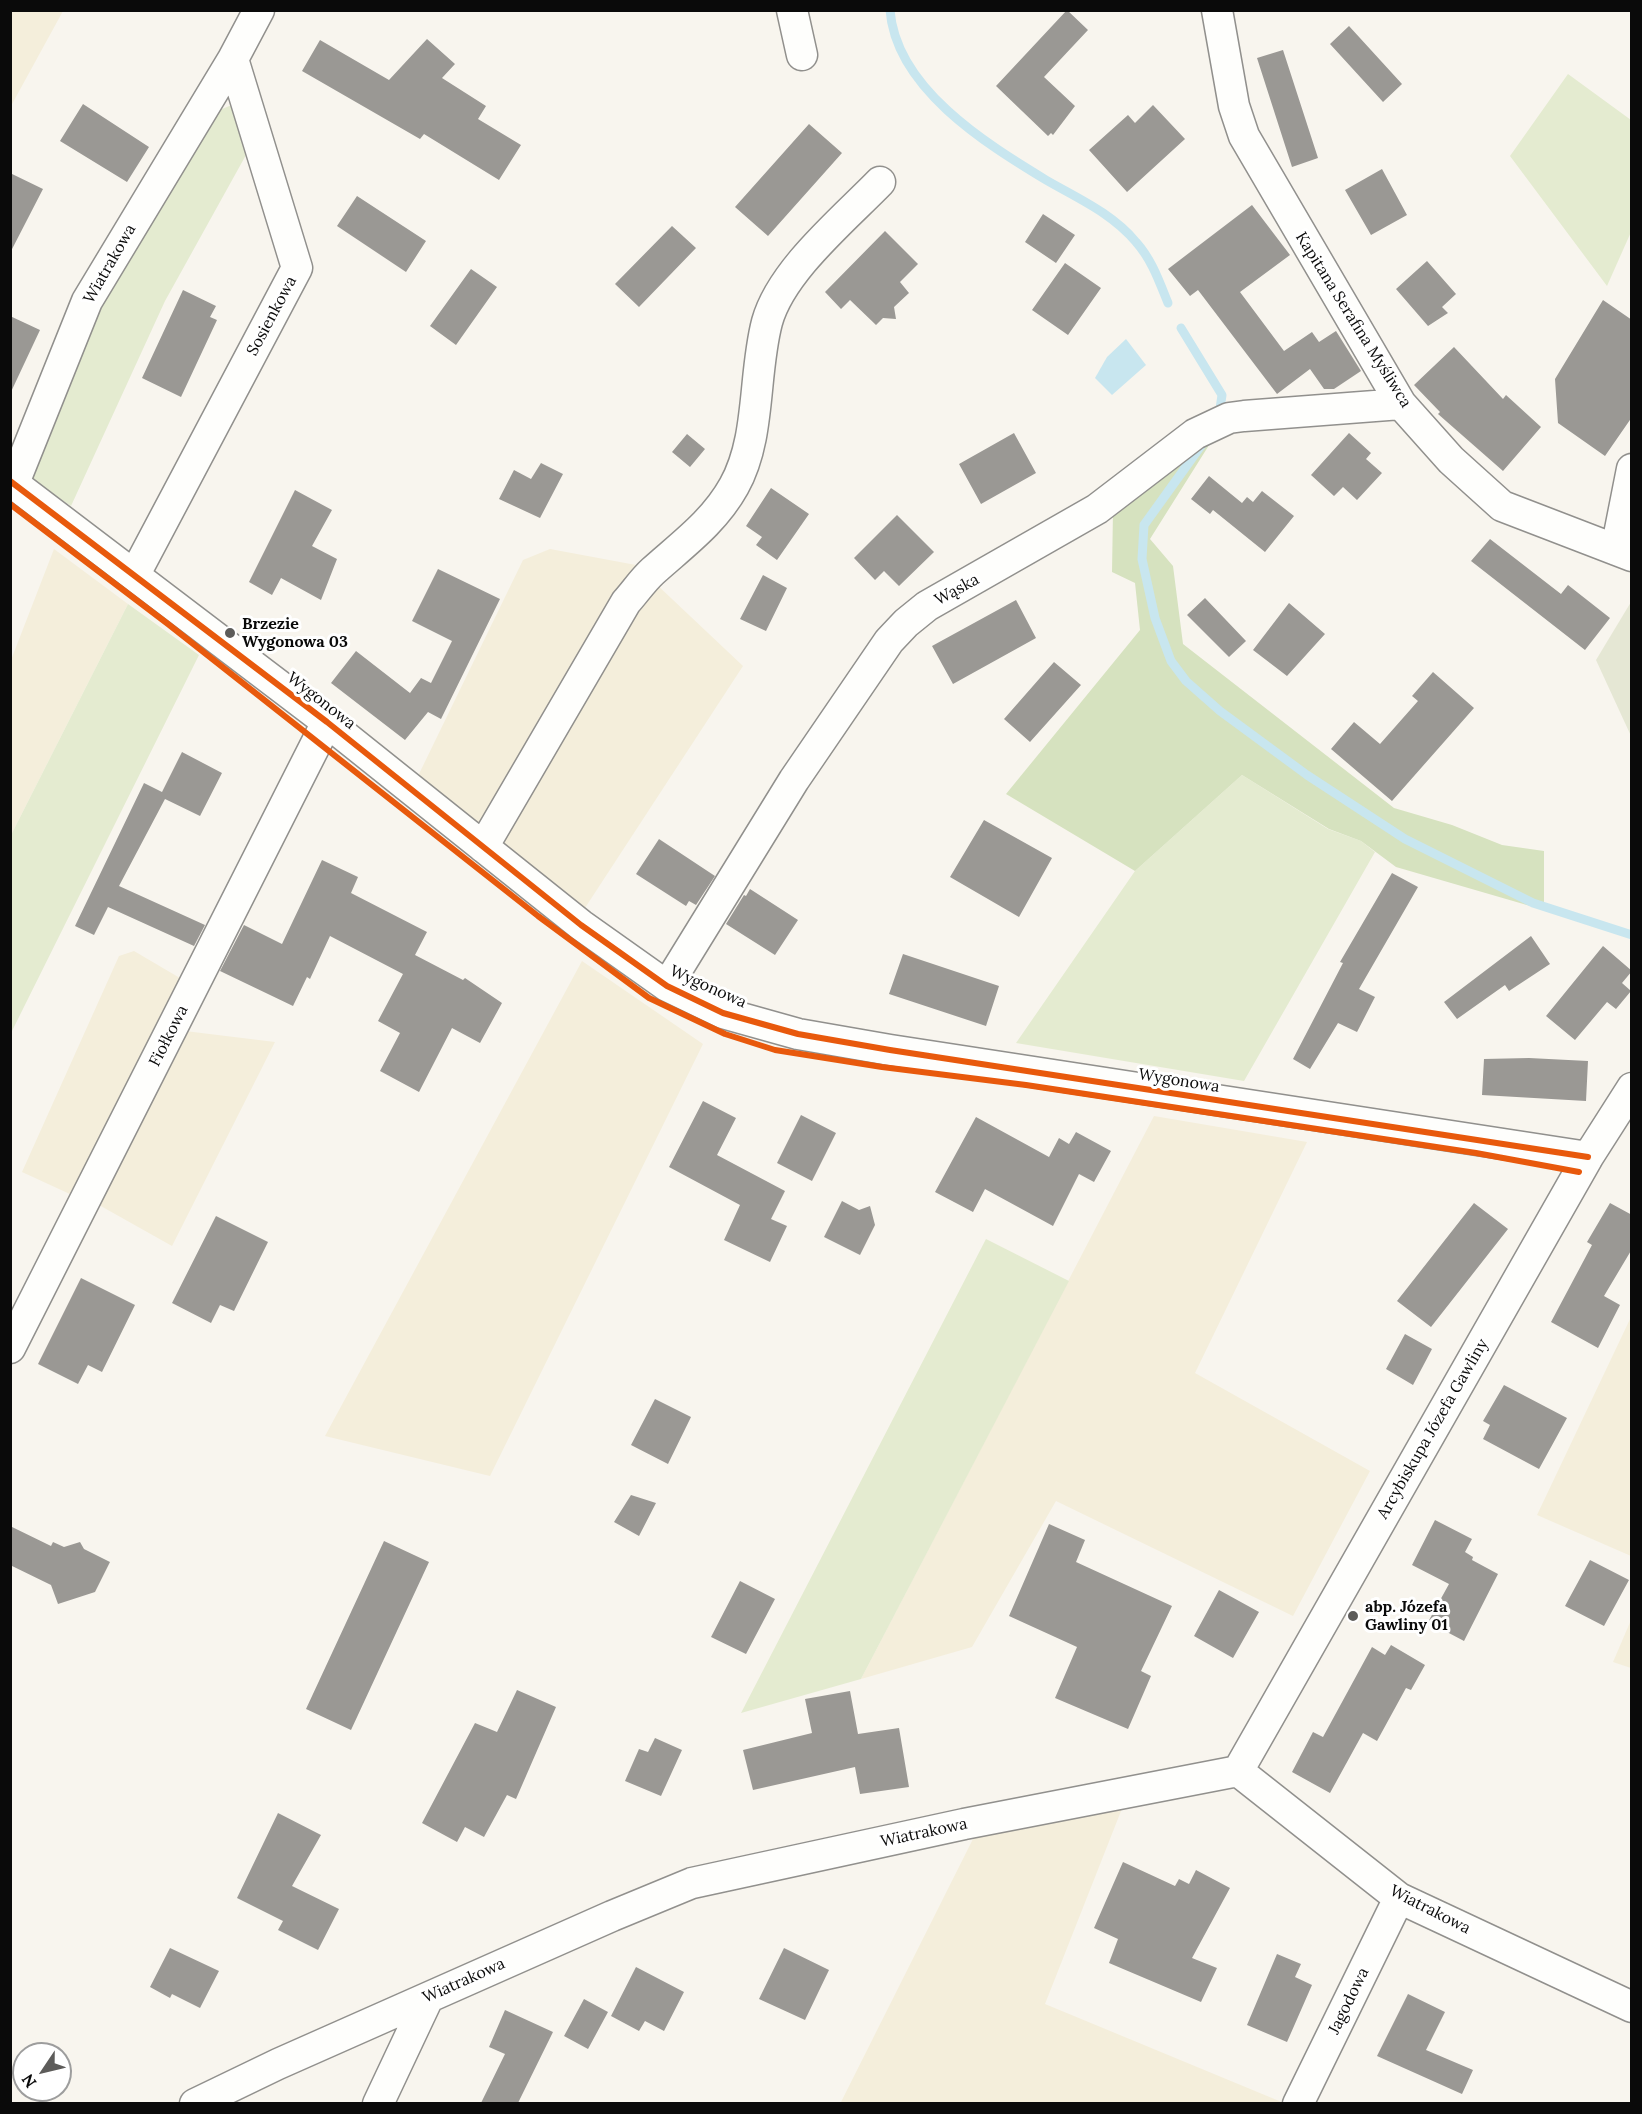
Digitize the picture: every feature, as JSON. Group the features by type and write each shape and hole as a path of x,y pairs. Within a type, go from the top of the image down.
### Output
{"street":[{"path":"233,59 259,10"},
{"path":"792,10 802,55"},
{"name":"Kapitana Serafina Myśliwca","path":"1217,10 1234,106 1245,136 1401,404 1451,460 1502,506 1624,553"},
{"name":"Wiatrakowa","path":"12,482 87,301 233,59"},
{"name":"Sosienkowa","path":"135,574 297,268 233,59"},
{"path":"483,847 626,602 651,573 703,528 719,510 735,486 744,465 763,346 775,300 791,275 880,182"},
{"name":"Wąska","path":"667,986 794,780 889,641 927,606 1098,509 1195,435 1230,418 1401,404"},
{"path":"1624,553 1632,469"},
{"name":"Wygonowa","path":"12,482 327,722 581,925 667,986 723,1013 798,1034 1588,1157"},
{"name":"Fiołkowa","path":"10,1348 327,722"},
{"name":"Arcybiskupa Józefa Gawliny","path":"1238,1771 1588,1157 1632,1088"},
{"name":"Wiatrakowa","path":"195,2103 612,1916 692,1883 964,1824 1238,1771 1399,1898 1632,2007"},
{"name":"Jagodowa","path":"1298,2103 1399,1898"},
{"path":"378,2103 428,1998"}],"shaded area":[{"path":"10,11 63,11 11,106"},
{"path":"54,549 128,604 11,835 11,660"},
{"path":"550,549 636,565 743,666 583,911 418,776 523,560"},
{"path":"134,951 185,981 72,1195 22,1172 119,956"},
{"path":"582,961 703,1044 490,1476 325,1436"},
{"path":"185,1031 275,1042 172,1246 99,1205"},
{"path":"1154,1116 1307,1142 1195,1373 1370,1471 1293,1616 1056,1501 972,1647 861,1679"},
{"path":"1631,1317 1631,1556 1537,1515"},
{"path":"1631,1620 1631,1668 1613,1662"},
{"path":"1123,1806 1045,2004 1284,2103 840,2104 974,1837"}],"green space":[{"path":"1568,74 1631,120 1631,232 1607,286 1510,156"},
{"path":"234,104 246,155 165,301 71,506 29,478 89,327 215,112"},
{"path":"1200,434 1211,442 1150,539 1173,566 1183,644 1394,808 1452,825 1502,845 1544,851 1544,910 1396,867 1361,841 1329,829 1242,775 1135,871 1006,794 1140,630 1135,583 1112,572 1113,511"},
{"path":"1631,602 1631,736 1596,660"},
{"path":"128,604 199,655 11,1033 11,835"},
{"path":"1242,775 1328,829 1361,841 1375,852 1244,1081 1016,1043 1135,871"},
{"path":"986,1239 1069,1281 861,1679 741,1713"}],"water":[{"path":"1126,339 1146,365 1112,395 1095,378 1107,357"}],"building":[{"path":"1067,10 1088,30 1044,77 1075,106 1053,135 1051,133 1048,136 996,86"},
{"path":"1349,26 1402,84 1383,102 1330,44"},
{"path":"427,39 455,64 442,78 486,106 478,119 521,145 499,180 424,134 420,139 302,71 320,40 389,80"},
{"path":"1283,50 1318,158 1292,167 1257,58"},
{"path":"83,104 149,147 127,182 60,141"},
{"path":"1153,105 1185,139 1127,192 1089,150 1128,115 1135,123"},
{"path":"809,124 842,153 768,236 735,207"},
{"path":"1382,169 1407,215 1371,235 1345,190"},
{"path":"10,173 43,189 10,253"},
{"path":"357,196 426,241 406,272 337,226"},
{"path":"1252,205 1290,255 1240,292 1284,351 1312,332 1319,342 1336,331 1361,371 1334,389 1324,389 1310,369 1277,394 1198,290 1190,296 1168,269"},
{"path":"1043,214 1075,235 1056,263 1025,242"},
{"path":"672,226 696,248 639,307 615,284"},
{"path":"885,231 918,264 900,282 909,293 894,307 896,319 883,318 876,325 850,300 841,309 825,292"},
{"path":"1427,261 1456,294 1442,307 1448,313 1428,326 1396,289"},
{"path":"1065,263 1101,288 1068,335 1032,310"},
{"path":"471,269 497,287 456,345 430,326"},
{"path":"183,290 216,306 210,317 217,320 181,397 142,378"},
{"path":"1603,300 1632,320 1632,417 1605,456 1558,423 1555,379"},
{"path":"10,316 40,330 10,394"},
{"path":"1454,347 1503,399 1506,395 1541,427 1503,471 1438,414 1440,412 1414,385"},
{"path":"1014,433 1036,473 981,504 959,464"},
{"path":"1349,433 1371,453 1366,459 1382,473 1357,500 1343,487 1334,496 1311,475"},
{"path":"687,434 705,449 690,467 672,452"},
{"path":"541,463 563,474 540,518 499,499 514,470 531,479"},
{"path":"1209,476 1242,503 1247,497 1253,502 1262,491 1294,516 1265,552 1213,510 1210,514 1191,499"},
{"path":"771,488 809,514 777,560 756,545 762,537 746,526"},
{"path":"295,490 332,510 312,546 337,559 321,600 281,578 272,595 249,582"},
{"path":"897,515 934,552 899,586 884,571 875,580 854,558"},
{"path":"1490,539 1561,594 1568,585 1610,618 1585,650 1471,561"},
{"path":"438,569 500,599 441,719 428,712 405,740 331,683 356,651 410,693 421,678 431,683 452,641 412,621"},
{"path":"763,575 787,588 766,631 740,619"},
{"path":"1205,598 1246,641 1229,657 1187,615"},
{"path":"1016,600 1036,638 953,684 932,646"},
{"path":"1289,603 1325,634 1287,676 1253,650"},
{"path":"1054,662 1081,685 1030,742 1004,719"},
{"path":"1433,672 1474,708 1392,801 1331,749 1354,722 1380,744 1418,701 1412,696"},
{"path":"182,752 222,773 200,816 165,799 119,886 205,925 194,946 108,907 94,935 75,926 144,783 162,792"},
{"path":"984,820 1052,858 1019,917 950,877"},
{"path":"659,839 715,876 696,905 689,901 686,906 636,874"},
{"path":"322,860 358,877 351,893 427,932 415,955 463,980 465,978 502,1003 480,1043 452,1028 419,1092 380,1071 400,1033 378,1021 403,974 330,936 310,979 307,977 293,1006 220,971 244,925 282,944"},
{"path":"1392,873 1418,887 1359,989 1375,997 1357,1032 1338,1023 1310,1069 1293,1059 1343,963 1340,962"},
{"path":"750,889 798,920 775,955 726,924"},
{"path":"1531,936 1550,964 1509,991 1505,985 1457,1019 1444,1002"},
{"path":"1603,946 1632,971 1622,983 1631,991 1616,1009 1607,1002 1575,1040 1546,1016"},
{"path":"903,954 999,986 986,1026 889,994"},
{"path":"1529,1058 1588,1061 1586,1101 1482,1095 1484,1059"},
{"path":"703,1101 736,1118 717,1155 785,1191 771,1219 787,1226 770,1262 724,1240 740,1205 669,1167"},
{"path":"801,1115 836,1133 812,1181 777,1163"},
{"path":"976,1117 1049,1157 1059,1138 1069,1144 1076,1132 1111,1151 1094,1182 1079,1174 1053,1226 985,1189 973,1212 935,1192"},
{"path":"842,1201 859,1210 870,1206 875,1225 860,1255 824,1237"},
{"path":"1474,1203 1508,1229 1431,1327 1397,1301"},
{"path":"1610,1203 1632,1215 1632,1249 1604,1296 1620,1305 1598,1348 1551,1322 1592,1245 1587,1242"},
{"path":"216,1216 268,1242 234,1311 220,1305 211,1323 172,1303"},
{"path":"81,1278 135,1305 102,1372 88,1365 78,1384 38,1364"},
{"path":"1405,1334 1432,1349 1413,1385 1386,1369"},
{"path":"1504,1385 1567,1418 1539,1469 1483,1439 1490,1425 1483,1421"},
{"path":"655,1399 691,1417 668,1464 631,1445"},
{"path":"631,1495 656,1503 639,1536 614,1522"},
{"path":"1435,1520 1472,1539 1465,1552 1473,1557 1472,1560 1498,1574 1464,1641 1428,1622 1449,1584 1412,1565"},
{"path":"1049,1524 1085,1540 1076,1562 1172,1606 1141,1671 1151,1676 1128,1729 1055,1698 1077,1647 1009,1616"},
{"path":"10,1526 51,1546 53,1542 64,1547 80,1542 84,1549 110,1562 95,1592 58,1604 51,1585 10,1565"},
{"path":"384,1541 429,1562 351,1730 306,1709"},
{"path":"1590,1560 1629,1580 1604,1626 1565,1606"},
{"path":"740,1581 775,1599 746,1654 711,1637"},
{"path":"1219,1590 1259,1612 1233,1658 1194,1636"},
{"path":"1391,1645 1425,1665 1411,1690 1406,1688 1377,1741 1363,1733 1330,1793 1292,1772 1313,1732 1323,1737 1372,1647 1385,1655"},
{"path":"517,1690 556,1707 516,1799 507,1795 484,1837 465,1827 457,1842 422,1823 475,1723 497,1732"},
{"path":"850,1691 858,1734 899,1728 909,1787 860,1794 855,1767 753,1790 743,1750 812,1733 805,1699"},
{"path":"655,1738 682,1750 661,1796 625,1781 639,1749 648,1752"},
{"path":"278,1813 321,1835 292,1886 339,1909 318,1950 278,1930 283,1921 237,1898"},
{"path":"1123,1862 1175,1886 1179,1879 1189,1884 1196,1870 1230,1888 1192,1958 1217,1968 1201,2002 1109,1963 1118,1939 1094,1928"},
{"path":"170,1948 219,1971 200,2008 172,1994 170,1998 150,1987"},
{"path":"784,1948 829,1970 805,2020 759,1999"},
{"path":"1277,1954 1301,1964 1295,1977 1312,1985 1287,2042 1247,2025"},
{"path":"636,1967 684,1992 664,2031 645,2021 639,2031 611,2016"},
{"path":"1408,1994 1445,2012 1426,2050 1473,2070 1462,2094 1377,2056"},
{"path":"584,1999 608,2012 588,2049 564,2036"},
{"path":"505,2010 553,2032 518,2103 481,2103 505,2054 489,2047"}],"waterway":[{"path":"890,10 896,38 908,64 926,88 971,131 1046,180 1094,207 1127,232 1151,263 1168,303"},
{"path":"1181,328 1222,395 1219,416"},
{"path":"1203,443 1144,525 1142,559 1155,618 1171,661 1186,681 1220,711 1307,775 1405,839 1533,903 1632,935"}],"cycle path":[{"path":"10,481 327,722 581,925 667,986 723,1013 798,1034 890,1050 1588,1157"},
{"path":"10,504 168,624 538,916 649,998 725,1034 775,1050 882,1067 1026,1085 1476,1153 1579,1172"}],"place":[{"name":"Brzezie Wygonowa 03","path":"230,633"},
{"name":"abp. Józefa Gawliny 01","path":"1353,1616"}]}
